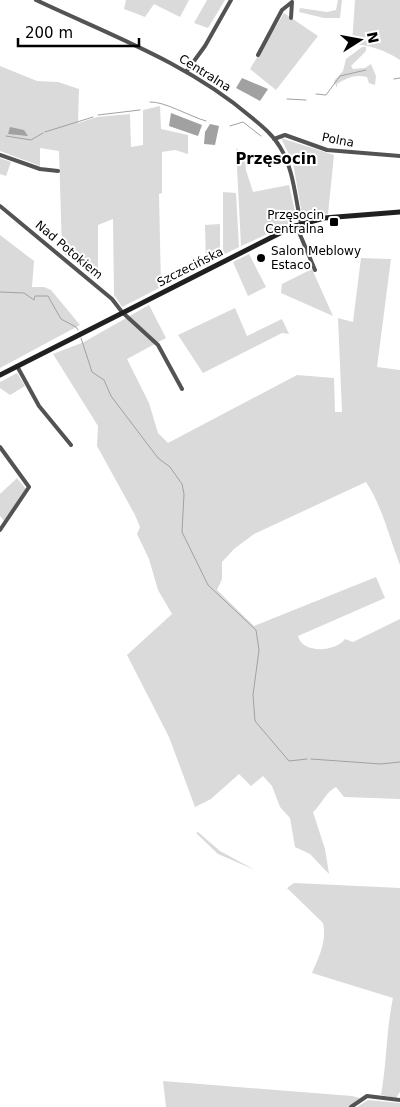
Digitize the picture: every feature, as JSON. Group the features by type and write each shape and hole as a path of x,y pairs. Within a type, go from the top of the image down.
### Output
{"street":[{"name":"Centralna","path":"36,0 148,51 186,72 239,106 274,139 282,149 290,168 299,224 315,270"},
{"path":"186,72 205,46 231,0"},
{"path":"291,18 292,1"},
{"path":"258,55 282,10 292,1"},
{"name":"Polna","path":"274,139 285,135 327,150 400,156"},
{"path":"0,155 40,169 58,172"},
{"name":"Nad Potokiem","path":"0,206 61,254 118,304 122,312 158,345 182,389"},
{"name":"Szczecińska","path":"0,375 299,224 324,218 400,212"},
{"path":"17,366 40,406 71,445"},
{"path":"0,447 29,488 0,530"},
{"path":"351,1107 367,1096 400,1100"}],"shaded area":[{"path":"126,0 189,0 180,17 154,4 145,17 124,9"},
{"path":"207,0 225,0 208,28 194,23"},
{"path":"338,0 342,0 340,18 324,18 299,12 300,8 327,12 336,10"},
{"path":"355,0 400,0 400,60 389,53 377,49 352,44"},
{"path":"284,13 318,36 276,90 250,69"},
{"path":"362,47 366,47 366,51 351,66 353,69 365,68 371,64 376,76 375,85 369,83 367,77 359,76 351,77 337,84 337,88 334,81 343,71 346,59"},
{"path":"0,66 37,81 58,82 79,89 78,123 97,117 130,114 131,147 143,145 143,110 160,106 161,129 188,135 188,154 175,150 162,152 162,193 159,194 161,287 122,307 114,295 113,219 98,225 98,281 62,252 59,151 40,148 40,166 0,151"},
{"path":"242,78 268,89 260,101 236,88"},
{"path":"171,113 202,125 198,136 169,126"},
{"path":"210,124 219,126 215,145 204,144 205,132"},
{"path":"10,127 24,130 28,136 8,134"},
{"path":"281,138 334,155 328,214 305,217 302,214 293,163"},
{"path":"236,148 245,156 246,170 253,192 289,185 296,216 294,222 241,246"},
{"path":"0,158 11,162 6,176 0,174"},
{"path":"223,192 236,193 239,247 223,255"},
{"path":"220,224 220,256 206,264 205,225"},
{"path":"0,235 34,261 32,287 44,287 51,290 80,325 0,368"},
{"path":"249,254 266,287 248,296 233,262"},
{"path":"361,258 391,259 377,367 400,370 400,565 381,512 366,482 254,534 234,549 222,562 222,579 217,590 254,626 376,577 385,598 298,636 301,642 312,648 327,649 334,647 345,639 353,642 400,619 400,799 344,797 336,787 329,792 313,812 325,849 329,874 310,854 295,847 290,818 280,807 272,786 263,776 251,786 239,774 211,799 195,807 169,737 127,655 172,614 158,590 149,559 137,534 140,527 135,515 97,446 98,426 53,354 84,342 149,305 166,338 127,359 149,403 158,433 168,443 297,375 334,378 335,412 342,412 338,318 353,322"},
{"path":"312,269 333,316 281,293 282,284"},
{"path":"235,308 247,336 282,319 289,334 282,333 203,373 178,335"},
{"path":"17,373 25,386 10,395 0,388 0,382"},
{"path":"17,478 26,489 4,521 0,516 0,494"},
{"path":"198,832 220,851 255,870 218,854 196,833"},
{"path":"294,883 400,888 400,1092 396,1098 381,1095 393,998 312,973 323,943 323,923 287,888"},
{"path":"163,1081 360,1098 349,1107 166,1107"},
{"path":"368,1100 400,1103 400,1107 357,1107"}],"waterway":[{"path":"316,94 326,95 340,76 366,70"},
{"path":"394,79 400,78"},
{"path":"287,99 306,100"},
{"path":"150,102 163,104 206,121"},
{"path":"98,115 140,110"},
{"path":"45,132 93,117"},
{"path":"230,126 243,122 261,136"},
{"path":"6,136 31,140 43,133"},
{"path":"0,292 24,293 34,300 35,296 48,296 61,319 78,330"},
{"path":"81,338 92,372 104,380 111,396 158,458 170,467 182,484 184,494 182,532 208,585 256,630 259,650 253,695 255,721 289,761 307,759"},
{"path":"311,759 381,764 400,762"}],"place":[{"name":"Przęsocin Centralna","path":"334,222"},
{"name":"Salon Meblowy Estaco","path":"261,258"}],"district":[{"name":"Przęsocin","path":"276,159"}]}
